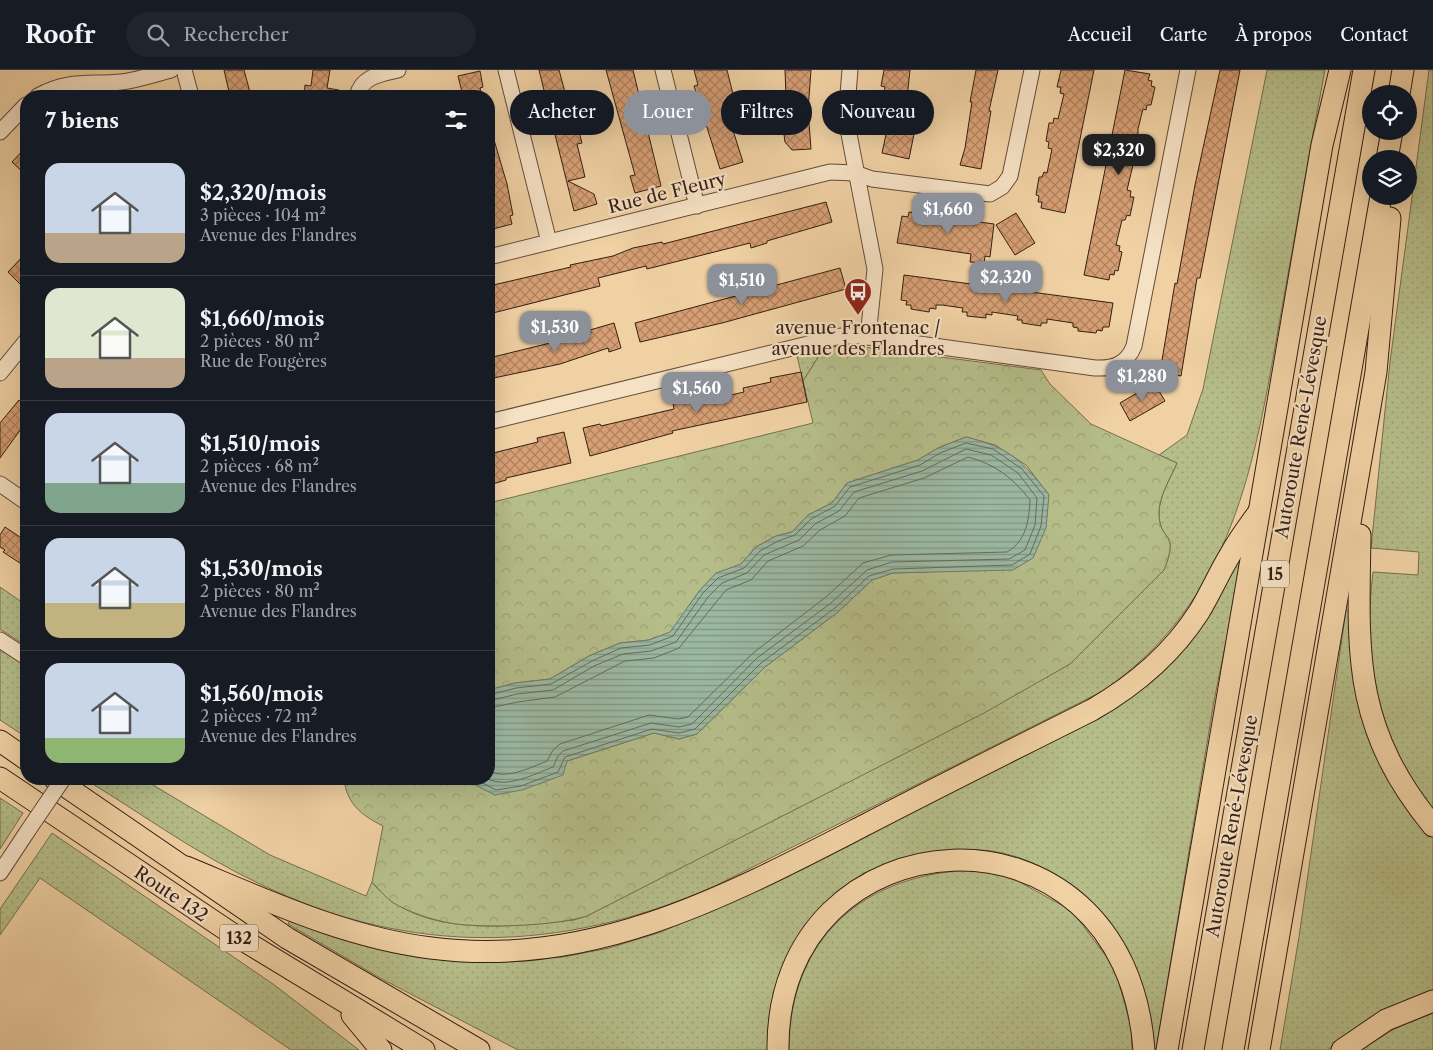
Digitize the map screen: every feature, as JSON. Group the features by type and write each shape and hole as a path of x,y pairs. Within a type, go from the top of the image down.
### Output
{"highway":[{"path":"1167,1050 1322,145 1340,70"},
{"name":"Autoroute René-Lévesque","path":"1193,1050 1364,70"},
{"name":"15","path":"1233,1050 1379,205"},
{"path":"1259,1050 1361,468 1376,372 1391,205"},
{"path":"1361,468 1358,624 1363,683 1374,726 1391,763 1408,793 1433,826"},
{"path":"186,867 322,923 379,939 434,949 482,951 544,948 596,939 640,928 695,908 789,864 1092,710 1124,691 1153,666 1189,626 1207,598 1229,556 1258,513"},
{"path":"0,741 20,755"},
{"name":"Route 132","path":"0,778 228,931 343,1003 424,1050"},
{"name":"Route 132","path":"64,785 287,938 479,1050"},
{"path":"778,1050 780,1013 792,973 805,947 831,914 861,889 886,875 912,866 952,860 991,862 1030,874 1065,893 1086,911 1112,942 1130,977 1140,1019 1144,1050"},
{"path":"1342,1050 1386,1020 1433,1001"},
{"path":"343,1003 381,1050"}],"street":[{"path":"55,90 72,84 121,82 171,70"},
{"path":"184,70 189,90"},
{"path":"360,90 368,79 398,70"},
{"path":"506,70 549,242"},
{"path":"663,70 697,206"},
{"path":"850,70 847,120 855,173 874,260 874,287 868,337"},
{"name":"Rue de Fleury","path":"495,256 830,172 855,173 869,179 881,181 985,194 996,191 1010,176 1032,70"},
{"path":"495,421 822,339 849,335 1096,368 1110,369 1122,363 1134,346 1188,70"},
{"path":"0,132 20,111"},
{"path":"0,374 20,349"},
{"path":"0,484 20,498"},
{"path":"0,640 20,653"},
{"path":"0,873 59,785"}],"green space":[{"path":"1267,70 1325,70 1260,426 1247,477 1231,526 1210,572 1182,615 1147,655 1103,691 713,887 656,909 599,925 543,934 486,938 430,934 373,925 317,908 260,884 216,861 94,785 153,785 270,855 366,896 372,882 391,900 413,913 439,921 493,926 574,920 587,916 1070,664 1164,570 1170,542 1160,524 1159,509 1165,489 1177,463 1159,455 1187,435 1203,389"},
{"path":"1429,70 1433,70 1433,809 1414,783 1387,727 1378,697 1370,636 1373,572 1418,575 1419,552 1371,548 1390,362 1411,205 1417,205 1417,160"},
{"path":"848,345 1041,370 1050,384 1091,424 1177,463 1165,489 1159,509 1162,530 1170,542 1164,570 1070,664 984,713 587,916 540,924 504,926 456,924 425,917 390,900 372,882 383,826 368,818 356,808 348,795 345,785 478,785 495,795 567,761 654,733 679,739 697,734 765,667 838,612 872,580 893,573 927,572 1049,495 1026,465 995,445 966,437 938,448 918,460 847,483 832,503 808,515 792,532 776,536 756,547 741,564 716,574 700,590 671,632 649,640 620,643 589,656 550,679 515,683 495,688 495,502 813,423 803,381 824,348"},
{"path":"824,348 803,381 797,356"},
{"path":"1238,557 1243,558 1214,701 1156,1050 1149,1050 1145,1003 1138,976 1115,932 1099,912 1081,894 1039,866 1016,857 992,851 966,850 941,852 904,861 875,872 859,881 830,903 806,930 788,962 774,1005 770,1050 518,1050 380,978 288,924 291,918 516,960 563,957 609,948 661,932 709,911 1095,718"},
{"path":"0,587 20,601 20,642 0,629"},
{"path":"1346,610 1352,611 1401,798 1433,837 1433,990 1382,1012 1357,1027 1328,1050 1280,1050 1299,937"},
{"path":"0,649 20,662 20,733 0,720"},
{"path":"0,798 23,813 0,849"},
{"path":"52,833 273,984 359,1050 291,1050 40,878 0,935 0,909"},
{"path":"974,870 1009,876 1072,911 1115,968 1131,1027 1132,1050 789,1050 792,1010 802,975 819,945 840,919 867,899 899,884 934,874"},
{"path":"1433,1013 1433,1050 1361,1050 1394,1029"}],"water":[{"path":"966,437 981,441 1014,457 1031,473 1049,495 1046,528 1033,558 1013,570 893,573 872,580 838,612 765,667 697,734 679,739 654,733 567,761 563,775 522,790 495,795 475,785 495,785 495,688 515,683 550,679 589,656 620,643 649,640 670,632 700,590 716,573 741,564 756,547 776,536 792,532 808,515 832,503 847,483 918,460 938,448"}],"building":[{"path":"224,70 244,70 249,90 229,90"},
{"path":"313,70 330,70 327,88 339,90 305,90 305,85 311,86"},
{"path":"539,70 559,70 564,90 544,90"},
{"path":"606,70 633,70 638,90 624,90 624,135 649,135 661,186 635,193 630,176 635,175 614,99 614,90 612,90"},
{"path":"694,70 727,70 732,90 721,90 721,135 734,135 743,162 720,169 709,135 711,135 711,90 695,90 694,86 698,85"},
{"path":"785,70 811,70 810,90 786,90"},
{"path":"884,70 910,70 908,90 885,90 885,87 881,86"},
{"path":"976,70 998,70 989,111 991,111 981,169 960,165 965,148"},
{"path":"1061,70 1094,70 1065,213 1041,208 1042,202 1038,202 1039,196 1036,195 1039,177 1042,177 1044,172 1047,173 1052,149 1048,148 1049,142 1046,141 1049,123 1053,123 1054,118 1058,119 1064,94 1060,93 1061,87 1057,87"},
{"path":"1125,70 1150,74 1148,80 1152,81 1151,86 1155,87 1151,105 1147,105 1146,110 1143,109 1138,129 1138,135 1142,136 1140,142 1144,143 1140,161 1137,160 1136,165 1133,165 1127,190 1131,191 1130,197 1134,197 1130,216 1127,215 1125,220 1122,220 1116,245 1120,246 1119,251 1122,252 1118,271 1115,270 1114,275 1110,274 1109,280 1084,275"},
{"path":"1220,70 1240,70 1200,278 1197,278 1181,376 1160,372 1175,283 1177,284 1195,185"},
{"path":"480,71 483,87 480,88 480,90 462,90 458,76"},
{"path":"555,135 580,135 582,143 577,144 585,177 568,181 594,194 597,204 574,211"},
{"path":"784,135 810,135 811,149 792,150 785,142"},
{"path":"886,135 914,135 909,159 882,153"},
{"path":"495,143 507,184 513,215 510,216 512,224 495,228"},
{"path":"20,153 20,169 12,162"},
{"path":"826,202 832,222 767,241 767,243 751,248 750,243 647,269 646,266 598,278 600,286 495,312 495,285 613,256 633,248 662,242 663,244"},
{"path":"909,212 994,224 990,257 985,256 984,263 970,262 971,254 897,243 902,216 908,217"},
{"path":"1016,213 1035,243 1015,255 996,225"},
{"path":"20,259 20,284 8,272"},
{"path":"840,268 846,289 722,323 640,342 635,323"},
{"path":"904,275 1113,303 1109,327 1103,327 1102,331 1097,330 1096,333 1078,331 1078,328 1073,327 1073,323 1047,319 1047,323 1041,323 1041,326 1022,323 1022,320 1017,320 1018,316 992,312 992,315 986,314 986,318 967,316 967,312 962,312 963,308 942,305 936,305 936,309 930,308 929,312 911,309 911,305 906,305 907,301 901,300"},
{"path":"614,323 621,348 609,352 608,348 560,364 495,378 495,357 591,333 590,330"},
{"path":"801,372 807,402 672,431 673,433 590,456 583,428 600,424 601,426 674,409 673,403 699,398 700,402 744,392 743,388 771,382 770,378"},
{"path":"1154,383 1165,401 1130,421 1120,403"},
{"path":"20,401 20,430 0,458 0,423"},
{"path":"564,432 571,463 506,478 506,480 495,483 495,453 538,442 537,438"},
{"path":"5,527 20,537 20,563 3,552 5,550 0,547 0,535"}],"place":[{"name":"avenue Frontenac / avenue des Flandres","path":"858,316"}]}
